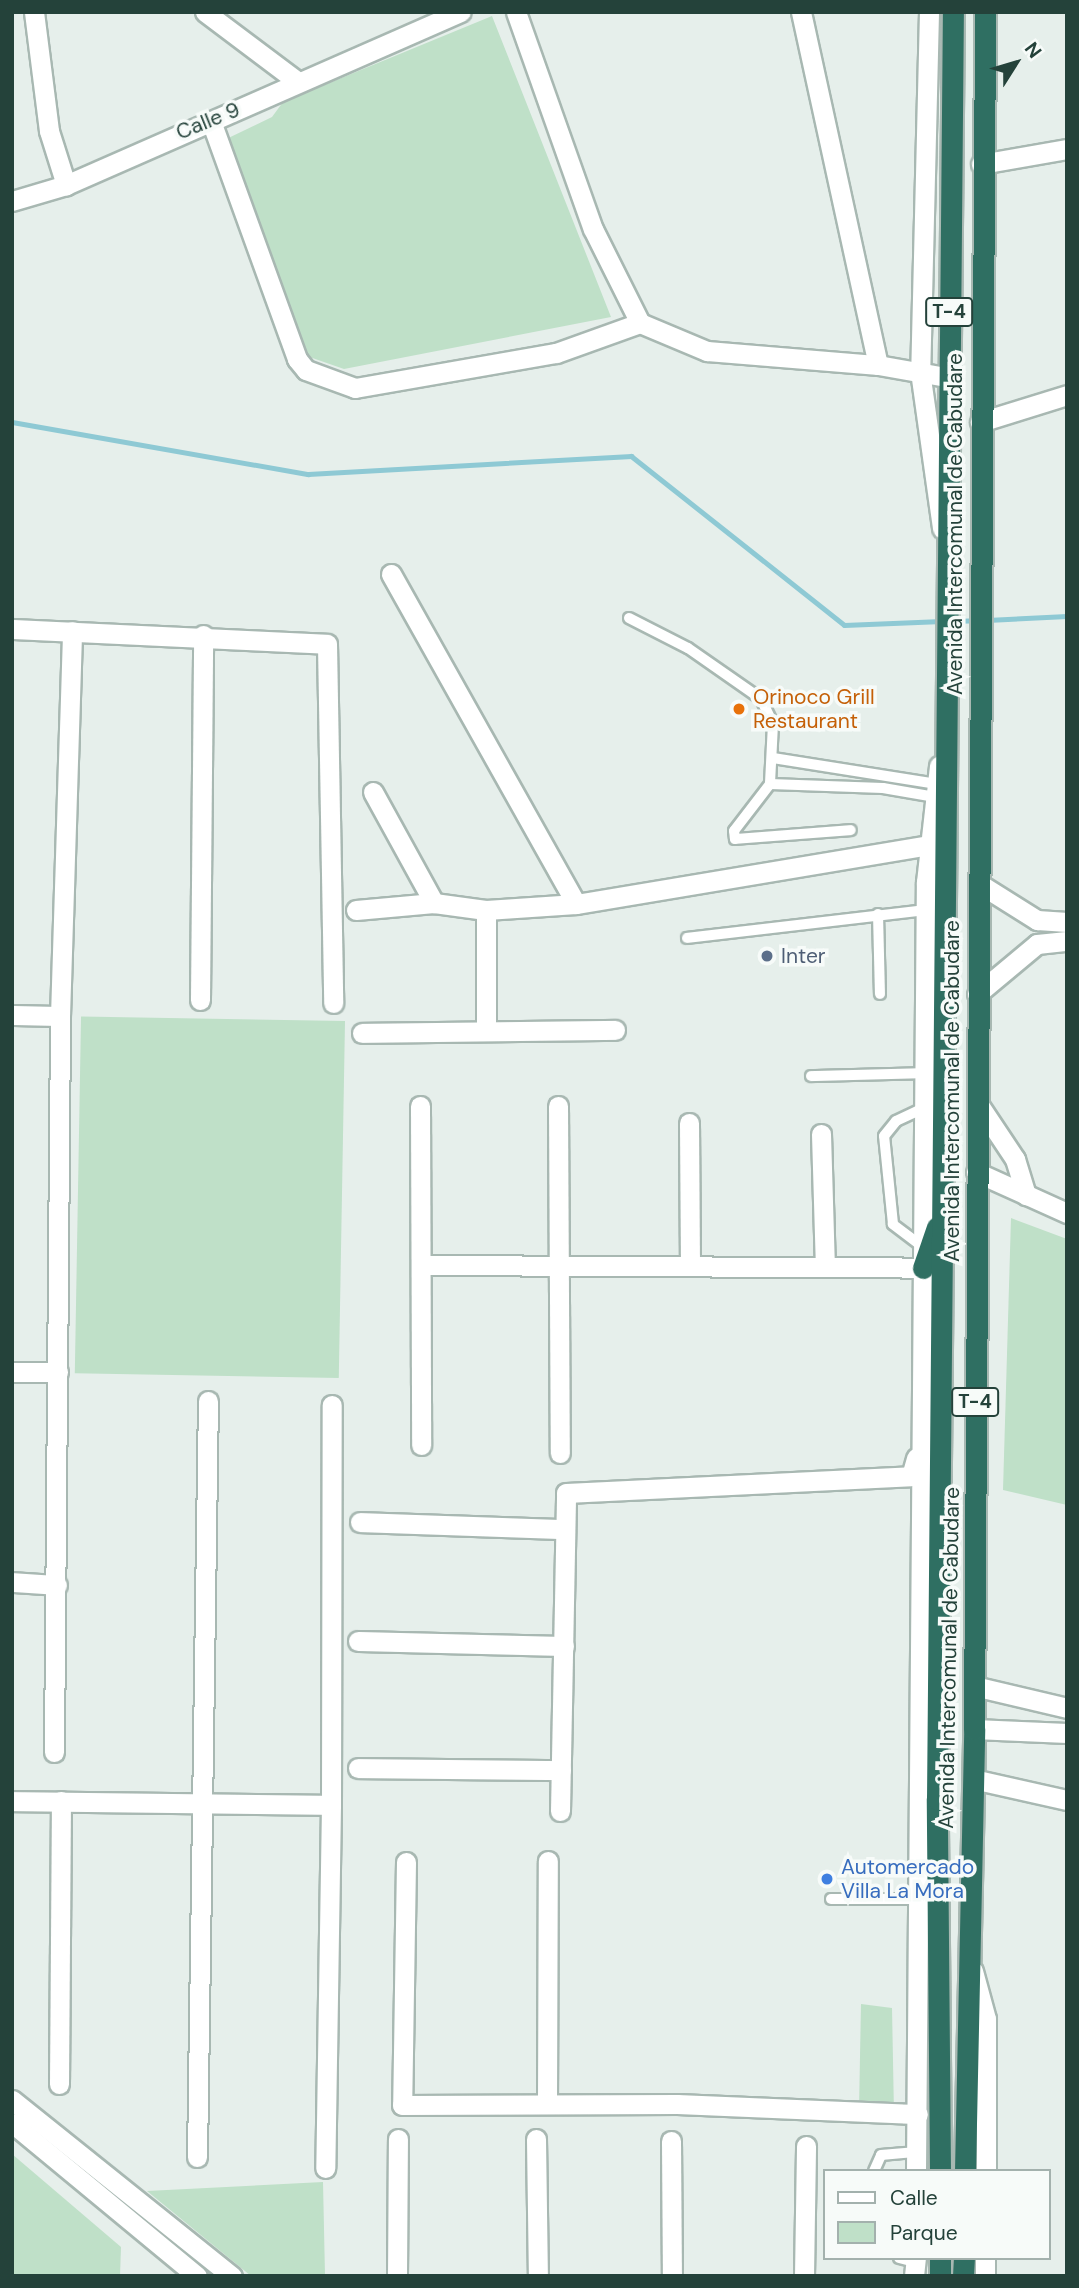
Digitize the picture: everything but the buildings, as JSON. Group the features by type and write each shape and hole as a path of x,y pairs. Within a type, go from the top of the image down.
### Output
{"highway":[{"name":"Avenida Intercomunal de Cabudare","path":"940,2169 946,377 953,12"},
{"name":"Avenida Intercomunal de Cabudare","path":"965,2169 974,1729 981,164 985,12"},
{"path":"920,1261 943,1212"}],"street":[{"path":"34,12 47,119 66,185"},
{"path":"205,12 297,81"},
{"name":"Calle 9","path":"12,201 66,185 297,81 461,12"},
{"path":"516,12 588,218 640,323 707,351 878,365 946,377"},
{"path":"801,12 878,365"},
{"path":"929,12 920,371 947,567"},
{"path":"211,121 297,359 306,370 355,388 556,353 640,323"},
{"path":"981,164 1067,149"},
{"path":"980,422 1067,395"},
{"path":"391,574 576,904"},
{"path":"12,629 321,640 330,649 333,1003"},
{"path":"54,1752 60,1016 72,631"},
{"path":"200,1000 203,635"},
{"path":"560,1811 565,1646 563,1499 572,1490 911,1476 916,1458 924,1107 925,910 928,845 945,724"},
{"path":"373,792 434,903"},
{"path":"356,910 434,903 486,910 576,904 928,845"},
{"path":"978,883 1037,920 1067,922"},
{"path":"486,910 486,1031"},
{"path":"1037,920 1037,944"},
{"path":"977,994 1037,944 1067,941"},
{"path":"12,1015 60,1016"},
{"path":"362,1033 615,1030"},
{"path":"977,1102 1015,1159 1026,1195"},
{"path":"419,1106 424,1265 421,1445"},
{"path":"558,1106 556,1267 560,1453"},
{"path":"689,1123 690,1264"},
{"path":"821,1134 825,1265"},
{"path":"976,1172 1067,1213"},
{"path":"424,1265 825,1265 920,1261"},
{"path":"917,2161 920,1261"},
{"path":"12,1372 58,1372"},
{"path":"197,2157 198,1801 208,1401"},
{"path":"325,2168 331,1805 332,1405"},
{"path":"360,1522 564,1529"},
{"path":"12,1582 57,1585"},
{"path":"358,1641 565,1646"},
{"path":"974,1686 1067,1708"},
{"path":"1020,1730 1027,1698"},
{"path":"974,1729 1067,1733"},
{"path":"358,1768 561,1770"},
{"path":"973,1779 1067,1800"},
{"path":"12,1801 198,1801 331,1805"},
{"path":"59,2084 61,1801"},
{"path":"547,2102 548,1861"},
{"path":"406,1862 402,2105 547,2102 918,2114"},
{"path":"969,1958 986,2019 986,2169"},
{"path":"12,2100 232,2276"},
{"path":"12,2123 197,2276"},
{"path":"397,2276 398,2139"},
{"path":"536,2139 538,2276"},
{"path":"671,2141 671,2276"},
{"path":"804,2276 806,2146"}],"lane":[{"path":"629,618 688,648 761,699 773,724 770,785 734,831 740,842 851,830"},
{"path":"773,758 936,790"},
{"path":"770,785 936,790"},
{"path":"687,938 925,910"},
{"path":"878,914 880,994"},
{"path":"811,1076 924,1073"},
{"path":"920,1261 893,1224 884,1136 896,1121 924,1107"},
{"path":"831,1899 918,1899"},
{"path":"875,2169 881,2155 917,2161"}],"green space":[{"path":"492,16 611,317 344,369 298,353 220,142 272,117 283,102"},
{"path":"81,1016 345,1021 339,1378 75,1373"},
{"path":"1011,1218 1067,1239 1067,1505 1003,1490"},
{"path":"861,2004 892,2008 894,2114 859,2110"},
{"path":"12,2154 121,2247 120,2276 12,2276"},
{"path":"323,2182 325,2276 251,2276 147,2191"}],"waterway":[{"path":"12,422 308,474 631,456 844,625 942,621"},
{"path":"987,620 1067,616"},
{"path":"952,621 977,620"}],"place":[{"name":"Orinoco Grill Restaurant","path":"739,709"},
{"name":"Inter","path":"767,956"},
{"name":"Automercado Villa La Mora","path":"827,1879"}]}
